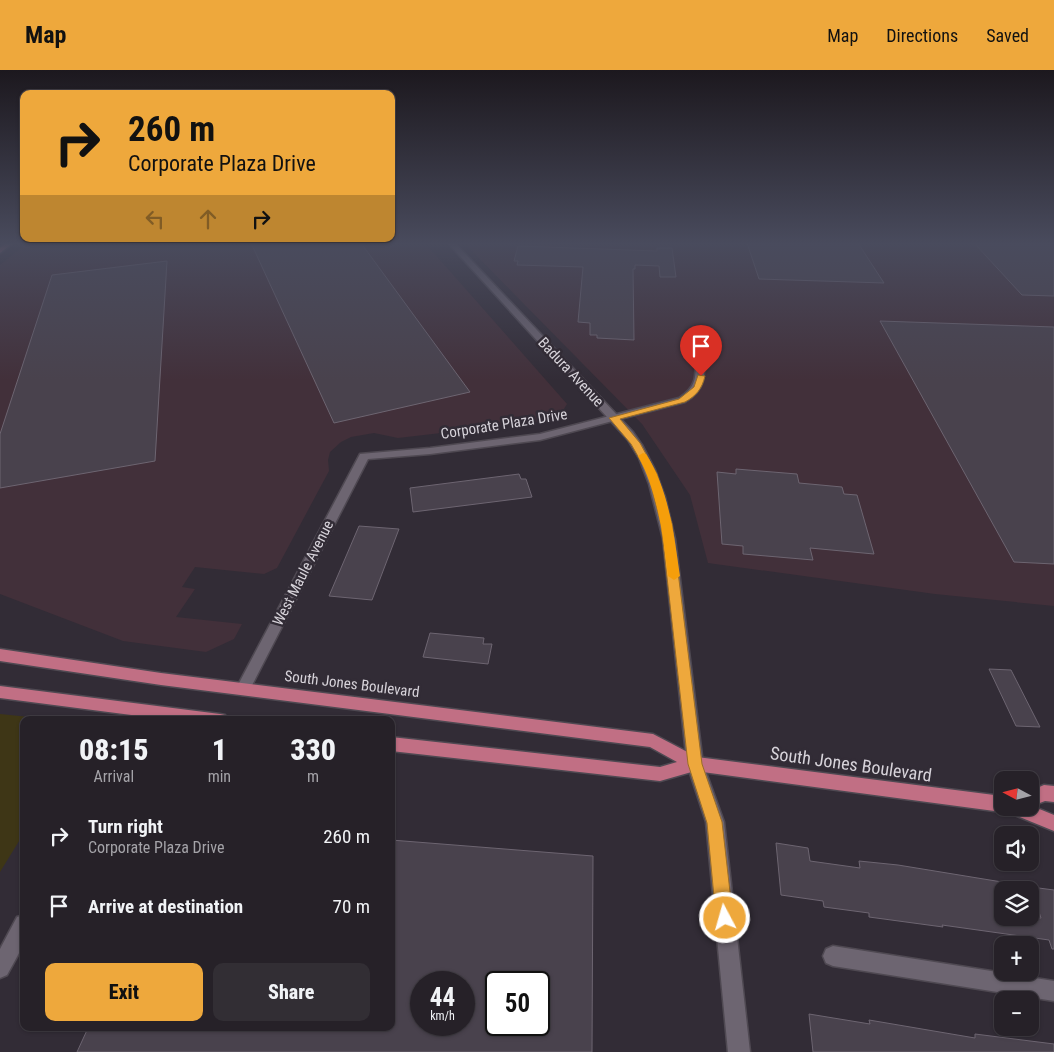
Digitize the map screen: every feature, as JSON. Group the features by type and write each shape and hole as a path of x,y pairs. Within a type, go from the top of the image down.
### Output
{"main road":[{"name":"Badura Avenue","path":"494,289 636,443 652,474 667,524 695,764 709,811 715,822 739,1052"},
{"name":"Corporate Plaza Drive","path":"364,456 430,451 540,437 661,406 690,396 698,387 701,376 699,354"},
{"name":"West Maule Avenue","path":"243,689 364,456"},
{"name":"South Jones Boulevard","path":"0,655 243,689 653,741 695,764 994,803"},
{"path":"0,692 138,714 165,716"},
{"name":"South Jones Boulevard","path":"395,744 660,774 695,764"},
{"path":"1039,795 1044,793 1054,794"},
{"path":"1037,816 1054,823"},
{"path":"0,968 20,931"},
{"path":"833,956 1054,991"}],"shaded area":[{"path":"0,289 465,289 567,404 559,417 535,422 398,438 374,433 351,437 341,442 330,452 328,460 329,471 277,568 264,574 195,567 182,587 195,589 176,617 242,624 234,639 206,652 123,641 0,594"},
{"path":"509,289 1054,289 1054,606 935,594 708,563 690,495 642,424"}],"sand":[{"path":"0,714 20,716 20,840 0,872"}],"building":[{"path":"47,289 165,289 155,461 0,488 0,434"},
{"path":"272,289 395,289 470,392 334,423"},
{"path":"581,289 633,289 634,340 597,338 597,335 590,335 590,323 578,322"},
{"path":"1016,289 1054,289 1054,296 1022,295"},
{"path":"880,321 1054,327 1054,564 1014,562"},
{"path":"736,469 797,474 799,483 842,487 844,494 857,495 874,554 810,548 813,560 743,554 743,546 722,544 717,472 736,474"},
{"path":"519,474 521,479 526,479 532,497 413,512 410,488"},
{"path":"359,526 399,529 372,600 329,596"},
{"path":"430,633 484,638 483,644 492,644 488,664 423,657"},
{"path":"989,669 1011,670 1040,727 1016,726"},
{"path":"395,840 593,856 592,1052 77,1052 87,1031 395,1031"},
{"path":"776,843 808,848 810,861 860,868 859,861 898,865 996,881 994,881 994,926 1039,926 1039,918 1041,918 1039,912 1039,888 1054,890 1054,949 1052,949 1049,940 1039,939 1039,936 1020,936 869,917 869,913 824,907 823,901 781,895"},
{"path":"809,1014 870,1024 869,1020 975,1038 975,1034 1054,1044 1054,1052 813,1052"}],"slow traffic":[{"path":"643,456 652,474 667,524 674,576"}],"route":[{"path":"701,376 698,387 690,396 682,400 614,418 636,443 652,474 667,524 695,764 709,811 715,822 725,918"}]}
